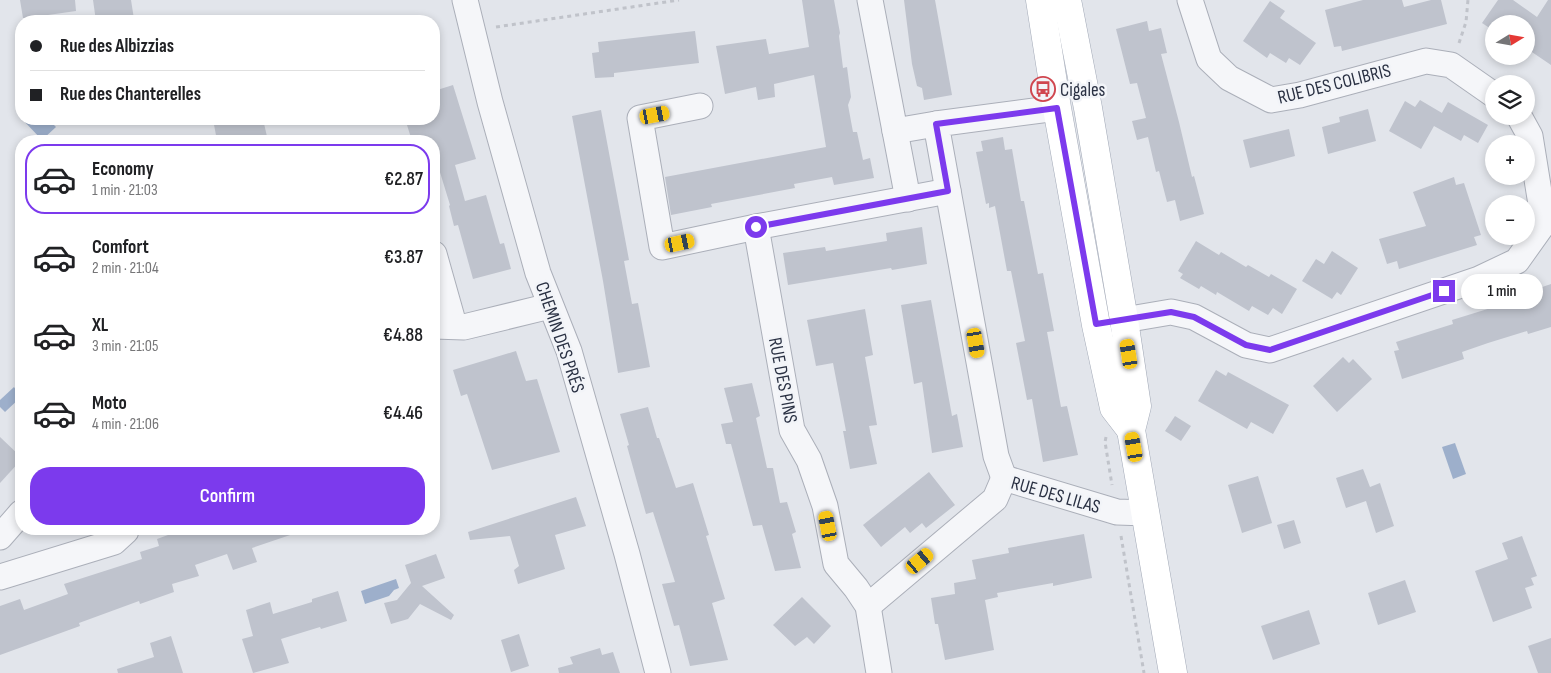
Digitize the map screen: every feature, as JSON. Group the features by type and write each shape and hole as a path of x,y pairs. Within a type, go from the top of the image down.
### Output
{"main road":[{"path":"1040,0 1057,108 1096,324 1114,408 1131,430"},
{"path":"1068,0 1124,320 1137,406 1131,430 1173,673"},
{"path":"1057,108 1088,108"},
{"path":"1096,324 1124,320"}],"street":[{"name":"CHEMIN DES PRÉS","path":"465,0 493,112 538,272 569,351 627,554 658,673"},
{"path":"870,0 908,199"},
{"name":"RUE DES COLIBRIS","path":"1190,0 1209,59 1229,78 1270,100 1300,95 1426,61 1451,65 1485,89"},
{"path":"700,106 640,118 662,247 756,227 948,191"},
{"path":"895,131 1057,108"},
{"path":"936,124 996,456 1004,478"},
{"path":"1124,320 1171,312 1194,317 1246,345 1270,350 1479,280 1517,261 1544,222 1525,126"},
{"name":"RUE DES PINS","path":"756,227 792,430 809,460 825,506 836,564 868,606"},
{"path":"440,297 444,326 464,327 550,306"},
{"name":"RUE DES LILAS","path":"868,606 995,499 1004,478 1117,512 1146,513"},
{"path":"0,537 15,520"},
{"path":"0,577 114,542 122,535"},
{"path":"868,606 879,673"}],"path":[{"path":"474,30 679,0"},
{"path":"1451,65 1466,22 1468,0"},
{"path":"1114,408 1105,442 1144,673"}],"water":[{"path":"28,125 54,125 56,127 47,135 37,135"},
{"path":"14,387 15,403 5,412 0,407 0,400"},
{"path":"1455,443 1466,474 1453,479 1442,447"},
{"path":"396,579 399,588 394,590 389,596 365,604 361,591"}],"building":[{"path":"20,0 75,0 76,11 48,15 22,15"},
{"path":"93,0 131,0 133,15 95,15"},
{"path":"802,0 834,0 840,33 843,68 847,67 851,97 848,105 853,132 857,132 863,160 870,158 874,178 834,185 832,177 794,184 795,188 711,204 712,207 671,215 665,177 826,147 814,75 774,84 775,97 758,100 756,87 725,94 716,46 766,39 769,54 809,47"},
{"path":"904,0 935,0 952,95 924,100 922,88 917,86 912,64"},
{"path":"1363,0 1402,0 1404,7 1431,0 1441,0 1447,24 1342,51 1341,46 1334,47 1325,10"},
{"path":"1498,0 1513,0 1534,15 1488,15"},
{"path":"1548,0 1551,0 1551,65 1535,54 1535,16 1537,17"},
{"path":"1270,1 1285,11 1280,18 1316,43 1300,65 1289,58 1286,63 1270,53 1267,58 1243,41"},
{"path":"1147,21 1149,31 1161,28 1167,53 1161,54 1192,177 1194,176 1204,214 1180,221 1175,200 1167,202 1159,171 1156,172 1148,137 1137,140 1132,121 1146,118 1137,83 1130,84 1116,29"},
{"path":"695,31 699,63 614,73 614,77 595,78 592,53 599,52 598,42"},
{"path":"453,85 476,159 455,165 465,201 486,195 500,244 504,243 511,269 473,279 458,225 454,226 440,172 440,135 410,135 407,125 440,125 440,89"},
{"path":"1420,100 1442,113 1448,102 1488,125 1478,143 1464,135 1461,141 1434,126 1421,149 1389,131 1405,101 1415,107"},
{"path":"1368,109 1376,141 1328,154 1322,127 1340,122 1339,117"},
{"path":"601,110 629,260 624,261 632,304 638,303 650,367 618,373 572,116"},
{"path":"214,125 264,125 267,135 216,135"},
{"path":"1289,129 1295,156 1250,168 1243,140"},
{"path":"1003,137 1005,150 1012,149 1021,201 1024,201 1038,274 1043,273 1054,331 1047,332 1061,407 1067,406 1078,455 1043,462 1032,399 1027,400 1016,343 1025,341 1011,271 1007,271 995,206 989,208 989,203 986,204 976,152 983,151 981,141"},
{"path":"1454,177 1456,185 1464,183 1481,235 1474,237 1477,245 1399,269 1397,261 1387,264 1379,239 1426,226 1413,192"},
{"path":"922,227 927,264 788,285 783,253 825,247 826,251 887,241 886,233"},
{"path":"1196,241 1219,255 1221,252 1246,267 1248,265 1269,277 1271,274 1297,289 1282,314 1273,308 1268,315 1252,306 1249,311 1217,292 1216,295 1201,286 1199,289 1180,278 1183,274 1178,271"},
{"path":"1332,251 1358,268 1341,295 1337,292 1332,299 1302,281 1316,259 1324,264"},
{"path":"1551,284 1551,327 1528,334 1527,331 1462,352 1464,359 1402,379 1394,351 1399,350 1396,342 1453,324 1452,320 1494,307 1493,304"},
{"path":"931,300 952,416 957,414 963,447 932,453 922,382 914,384 901,305"},
{"path":"865,309 873,355 865,357 877,425 869,426 877,464 850,469 843,431 846,431 833,363 816,366 807,320"},
{"path":"516,351 526,381 537,379 560,452 492,470 467,394 461,396 453,370"},
{"path":"1343,357 1349,363 1353,359 1372,379 1337,412 1313,386"},
{"path":"1216,370 1226,376 1228,372 1289,405 1273,434 1251,422 1247,429 1198,401"},
{"path":"752,383 760,416 756,418 767,468 773,468 780,503 787,502 796,532 792,534 801,568 775,571 762,525 753,526 731,444 726,444 721,424 733,422 724,388"},
{"path":"648,407 657,438 659,438 676,488 693,483 709,535 706,536 725,599 712,603 728,660 690,666 679,625 674,626 662,584 675,582 653,512 646,514 620,414"},
{"path":"1175,416 1191,426 1181,441 1165,431"},
{"path":"0,437 15,451 15,467 0,483"},
{"path":"1363,469 1370,487 1380,483 1394,526 1376,533 1366,501 1346,508 1336,478"},
{"path":"929,472 955,505 926,528 922,523 910,533 905,527 881,547 863,525"},
{"path":"1258,476 1272,523 1242,533 1228,485"},
{"path":"576,497 586,526 555,535 565,569 518,584 514,570 519,566 510,536 470,540 468,532"},
{"path":"1294,520 1301,543 1284,549 1277,525"},
{"path":"1084,534 1092,578 1053,586 1053,583 997,593 998,597 985,600 994,650 945,660 938,624 935,624 931,598 955,594 954,583 976,579 972,560 1009,553 1008,548"},
{"path":"168,535 290,535 252,548 257,562 233,570 227,554 195,565 199,576 172,584 174,592 140,604 139,601 79,623 80,626 0,655 0,606 20,599 24,610 68,594 64,584 142,559 140,552 159,546 157,539"},
{"path":"1522,536 1537,576 1531,578 1534,585 1525,588 1532,608 1493,622 1475,571 1508,559 1502,543"},
{"path":"436,554 445,578 422,586 454,615 451,620 420,604 408,619 391,624 384,603 397,600 411,583 405,565"},
{"path":"1405,580 1416,612 1378,625 1368,593"},
{"path":"338,591 347,621 281,639 289,663 253,673 242,639 253,636 246,610 270,602 273,614 312,602 312,599"},
{"path":"802,597 831,626 814,644 807,637 795,646 773,625"},
{"path":"1309,610 1320,644 1273,660 1261,626"},
{"path":"519,634 529,666 511,672 501,640"},
{"path":"171,636 183,673 118,673 117,669 154,657 150,643"},
{"path":"1551,638 1551,673 1538,673 1528,646"},
{"path":"600,648 602,655 613,652 620,673 559,673 558,668 573,664 570,657"}],"place":[{"name":"Cigales","path":"1043,89"}],"route":[{"path":"756,227 948,191 936,124 1057,108 1096,324 1171,312 1194,317 1246,345 1270,350 1444,291"}]}
